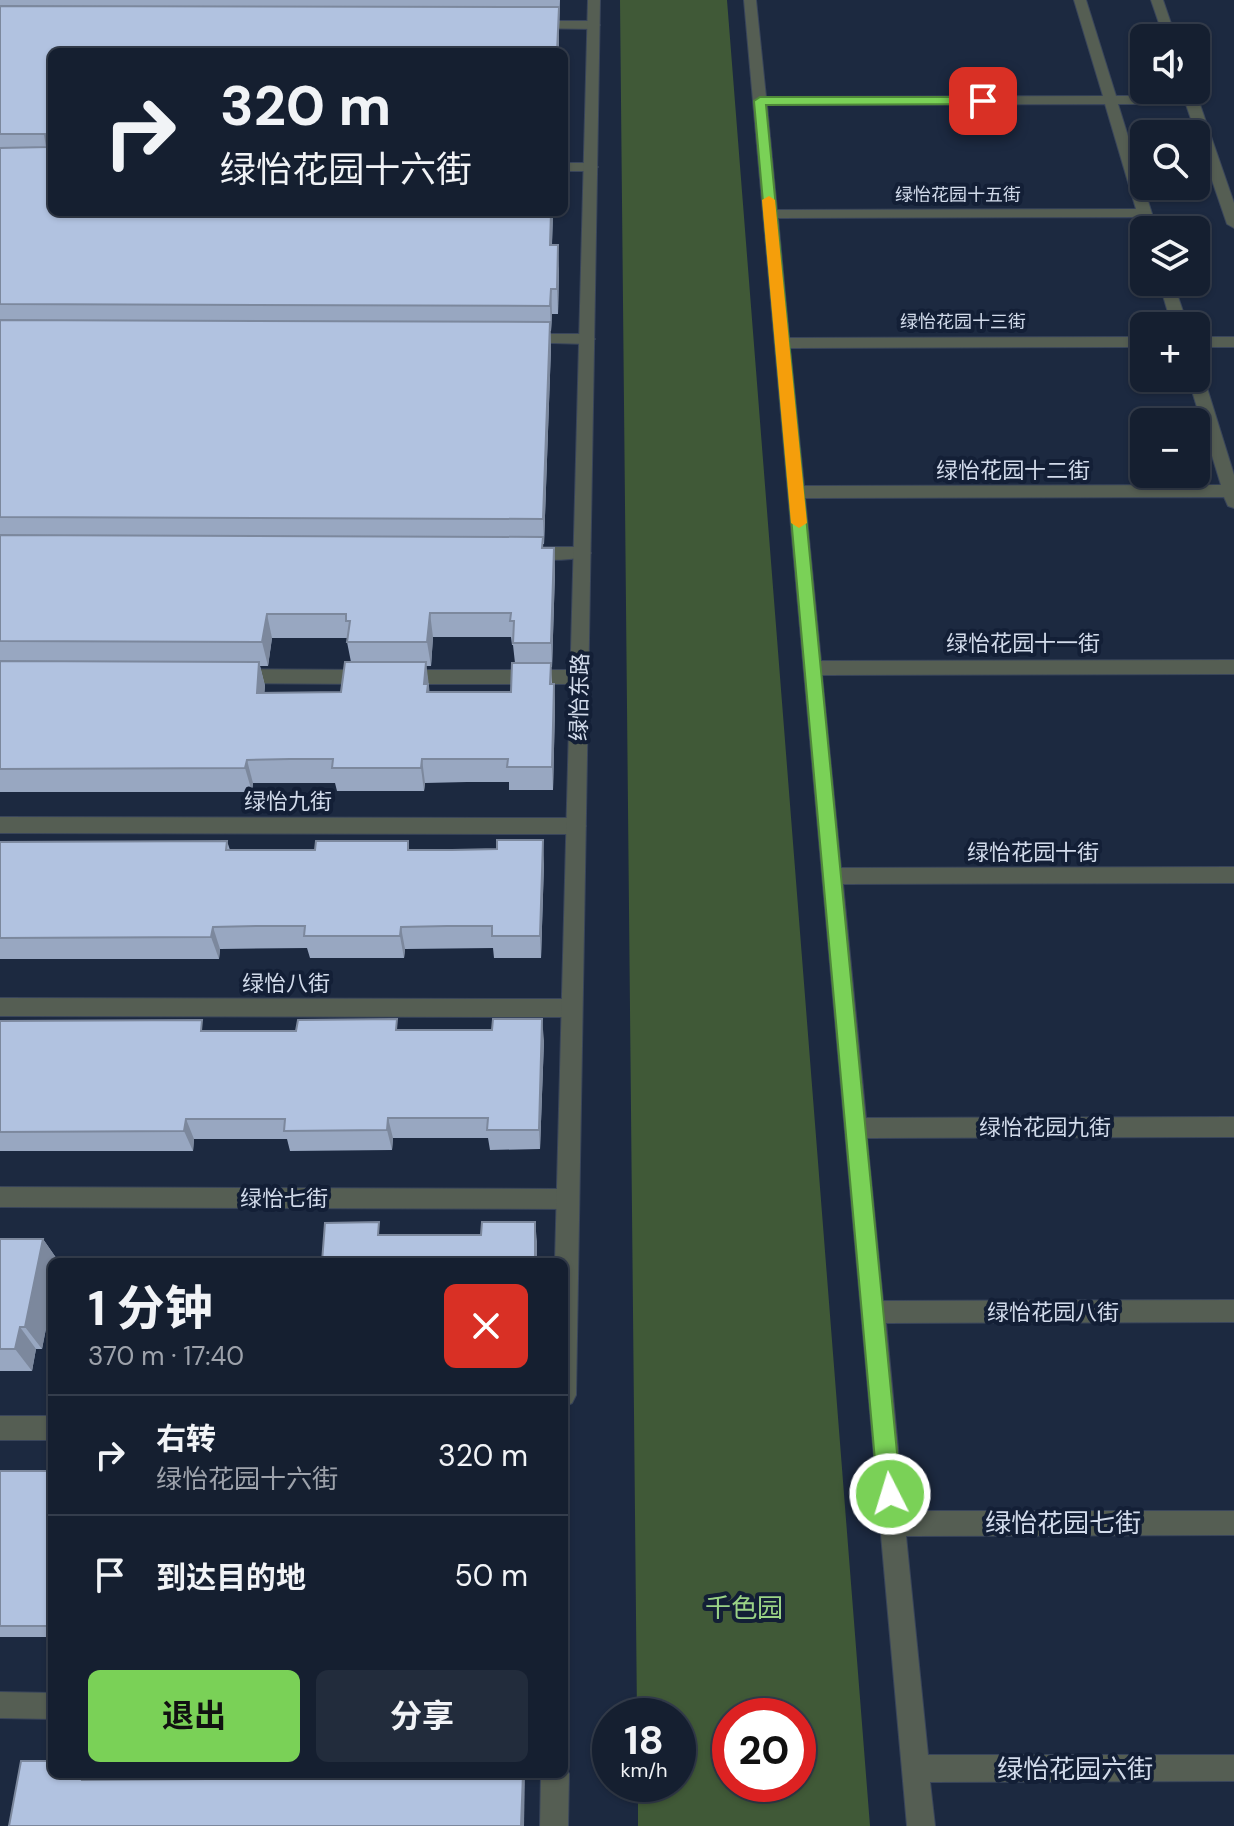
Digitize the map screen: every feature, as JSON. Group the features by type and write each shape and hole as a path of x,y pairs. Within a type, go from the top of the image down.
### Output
{"street":[{"name":"绿怡东路","path":"567,1258 594,0"},
{"path":"750,0 921,1826"},
{"path":"1080,0 1146,216"},
{"path":"1157,0 1165,24"},
{"path":"516,25 594,25"},
{"path":"760,101 1130,100"},
{"path":"1193,104 1234,224"},
{"path":"568,167 591,167"},
{"name":"绿怡花园十五街","path":"770,214 1145,213"},
{"path":"508,339 587,339"},
{"name":"绿怡花园十三街","path":"782,343 1130,342"},
{"path":"1210,342 1234,342"},
{"path":"1200,392 1232,496"},
{"name":"绿怡花园十二街","path":"796,492 1232,496"},
{"path":"504,553 582,553"},
{"name":"绿怡花园十一街","path":"813,668 1234,667"},
{"path":"219,676 579,677"},
{"name":"绿怡九街","path":"0,825 576,826"},
{"name":"绿怡花园十街","path":"832,876 1234,875"},
{"name":"绿怡八街","path":"0,1007 572,1008"},
{"name":"绿怡花园九街","path":"856,1128 1234,1127"},
{"name":"绿怡七街","path":"0,1197 568,1199"},
{"name":"绿怡花园八街","path":"873,1312 1234,1311"},
{"path":"0,1428 48,1428"},
{"name":"绿怡花园七街","path":"892,1524 1234,1523"},
{"path":"0,1705 48,1706"},
{"name":"绿怡花园六街","path":"915,1769 1234,1768"},
{"path":"554,1826 555,1778"}],"green space":[{"name":"千色园","path":"620,0 727,0 870,1826 638,1826 638,1802 696,1802 696,1698 637,1698"}],"building":[{"path":"0,6 559,7 557,48 48,48 48,216 551,216 550,245 558,245 557,289 551,289 550,306 0,304 0,148 47,147 45,134 0,134"},
{"path":"0,320 550,322 543,519 0,517"},
{"path":"0,535 543,537 542,548 554,548 551,643 513,643 514,621 510,621 511,613 430,613 427,642 347,642 350,621 346,621 346,614 267,614 262,642 0,641"},
{"path":"0,661 259,662 257,693 341,692 345,662 426,662 424,684 428,684 427,692 511,692 512,663 551,663 550,684 554,684 552,767 507,767 508,759 422,759 421,768 332,768 333,759 290,759 247,760 245,768 0,769"},
{"path":"497,840 543,840 540,936 492,936 492,926 447,926 401,927 400,936 304,936 305,926 259,926 213,927 211,937 0,938 0,842 227,841 226,850 315,850 316,841 408,841 408,850 452,850 497,849"},
{"path":"397,1019 396,1030 492,1030 493,1019 542,1019 539,1130 487,1130 488,1118 388,1118 387,1130 284,1131 285,1119 186,1119 184,1131 0,1132 0,1021 202,1020 201,1031 296,1031 298,1020"},
{"path":"379,1222 378,1235 481,1235 482,1222 535,1222 535,1258 322,1258 325,1223"},
{"path":"0,1239 43,1239 25,1327 20,1327 15,1349 0,1349"},
{"path":"0,1471 48,1471 48,1626 0,1626"},
{"path":"21,1761 48,1761 48,1778 82,1780 523,1778 521,1826 9,1826"}],"slow traffic":[{"path":"769,200 799,523"}],"route":[{"path":"890,1494 760,101 983,101"}]}
